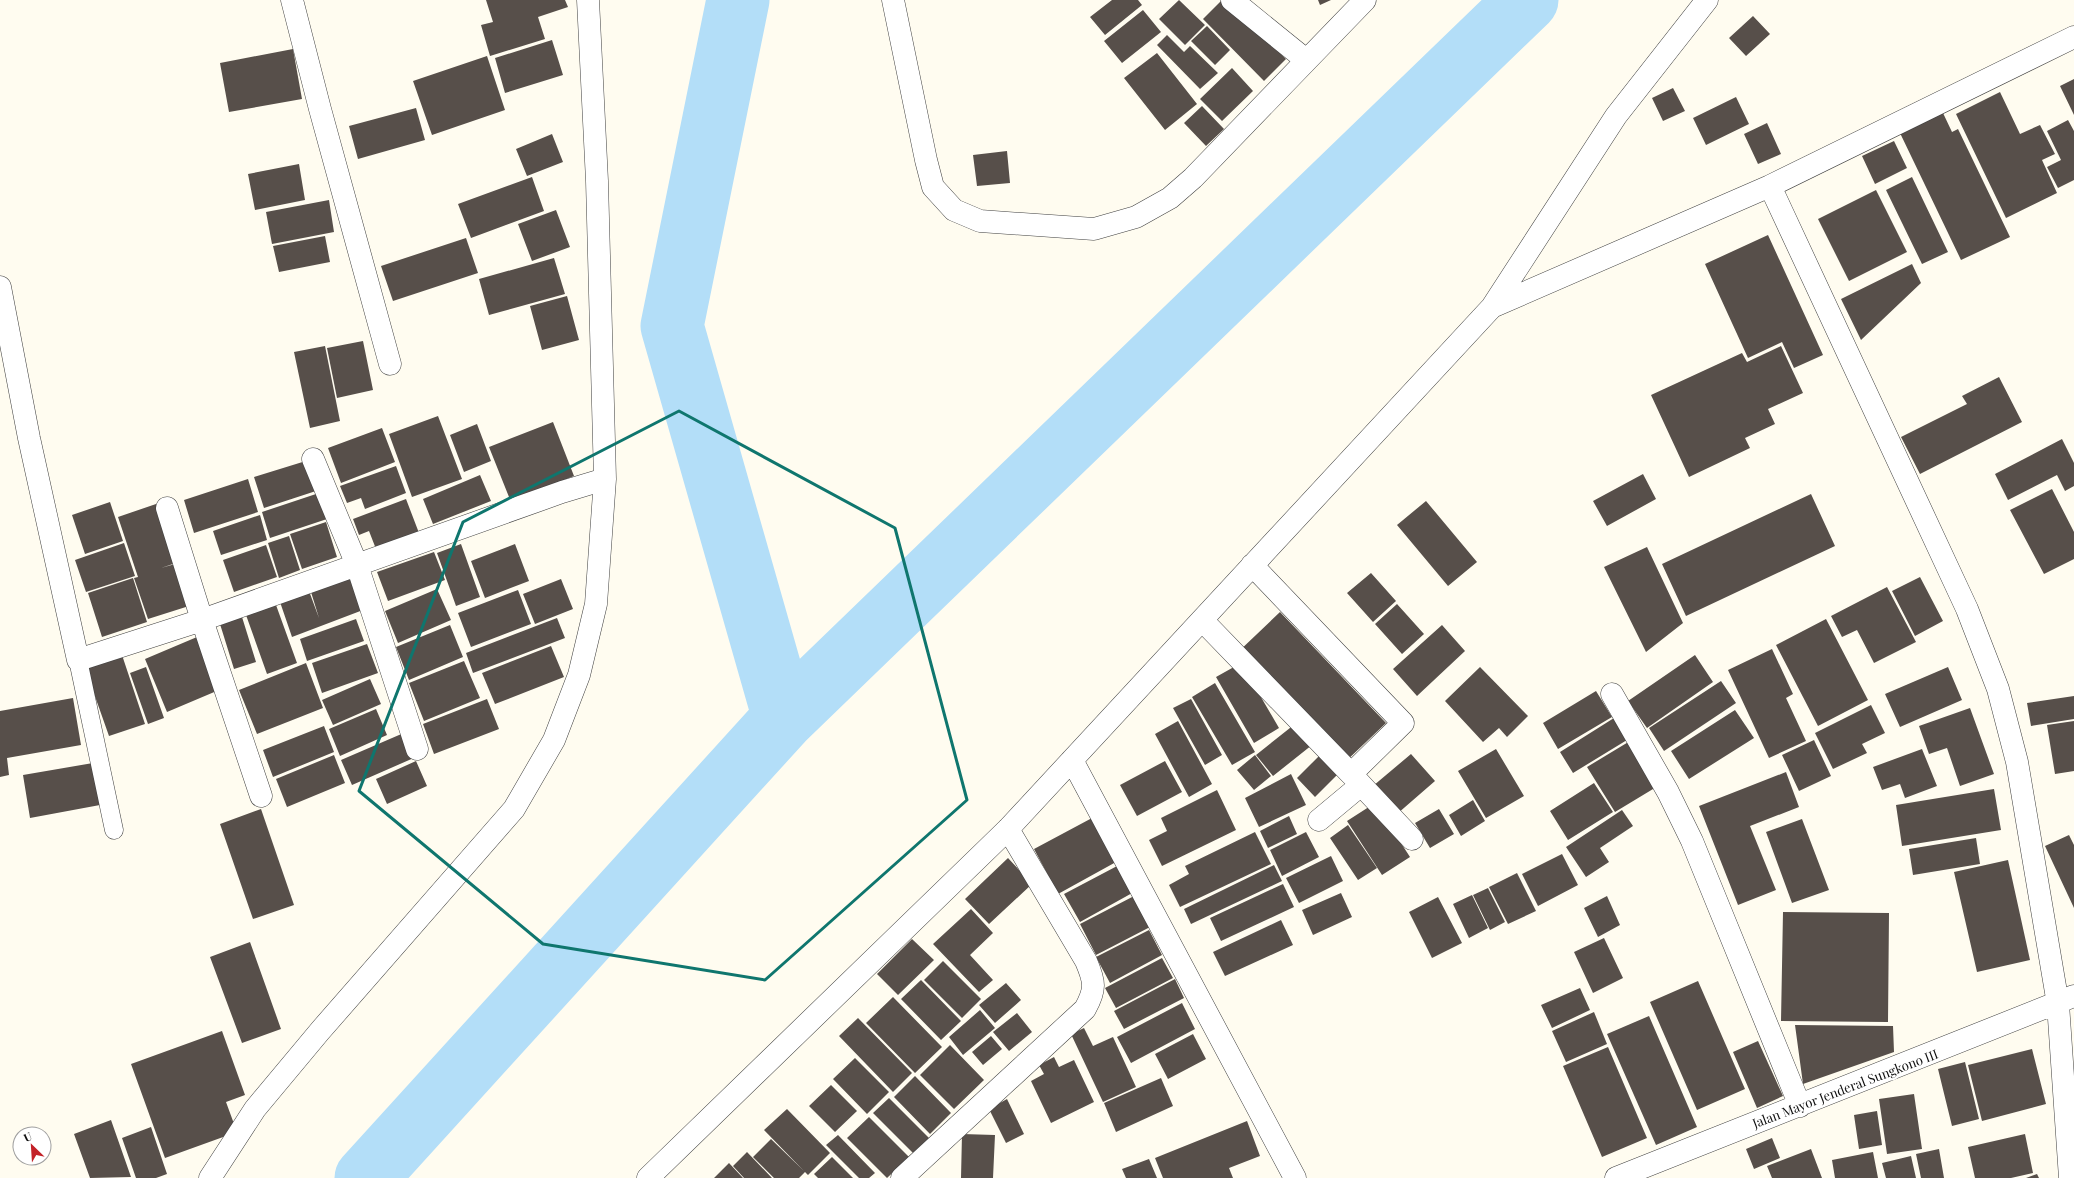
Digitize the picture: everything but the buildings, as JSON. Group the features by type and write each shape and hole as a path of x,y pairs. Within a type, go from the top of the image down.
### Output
{"street":[{"path":"292,0 322,117 390,364"},
{"path":"210,1178 256,1109 315,1037 514,809 554,740 579,675 596,604 604,479 597,181 588,0"},
{"path":"893,0 933,187 954,210 980,221 1094,228 1136,217 1170,198 1193,178 1365,0"},
{"path":"1232,0 1306,60"},
{"path":"648,1178 1008,828 1492,307 1616,116 1707,0"},
{"path":"1492,307 1770,186 2074,36"},
{"path":"1770,186 1967,609 1998,689 2017,762 2066,1000 2070,1178"},
{"path":"0,287 29,438 78,660 202,620 562,492 604,479"},
{"path":"313,459 357,565 418,749"},
{"path":"167,508 202,620 261,796"},
{"path":"1252,565 1403,723 1356,780 1319,820"},
{"path":"1202,620 1412,838"},
{"path":"1612,694 1668,792 1692,841 1800,1106"},
{"path":"1072,760 1295,1178"},
{"path":"902,1178 1085,1009 1093,994 1094,979 1086,961 1008,828"},
{"name":"Jalan Mayor Jenderal Sungkono III","path":"1616,1178 2066,1000"}],"lane":[{"path":"78,660 114,830"}],"highlighted area":[{"path":"679,411 895,528 967,800 765,980 543,944 359,791 463,522"}],"waterway":[{"path":"738,0 672,326 784,718"},
{"path":"366,1178 784,718 1527,0"}]}
